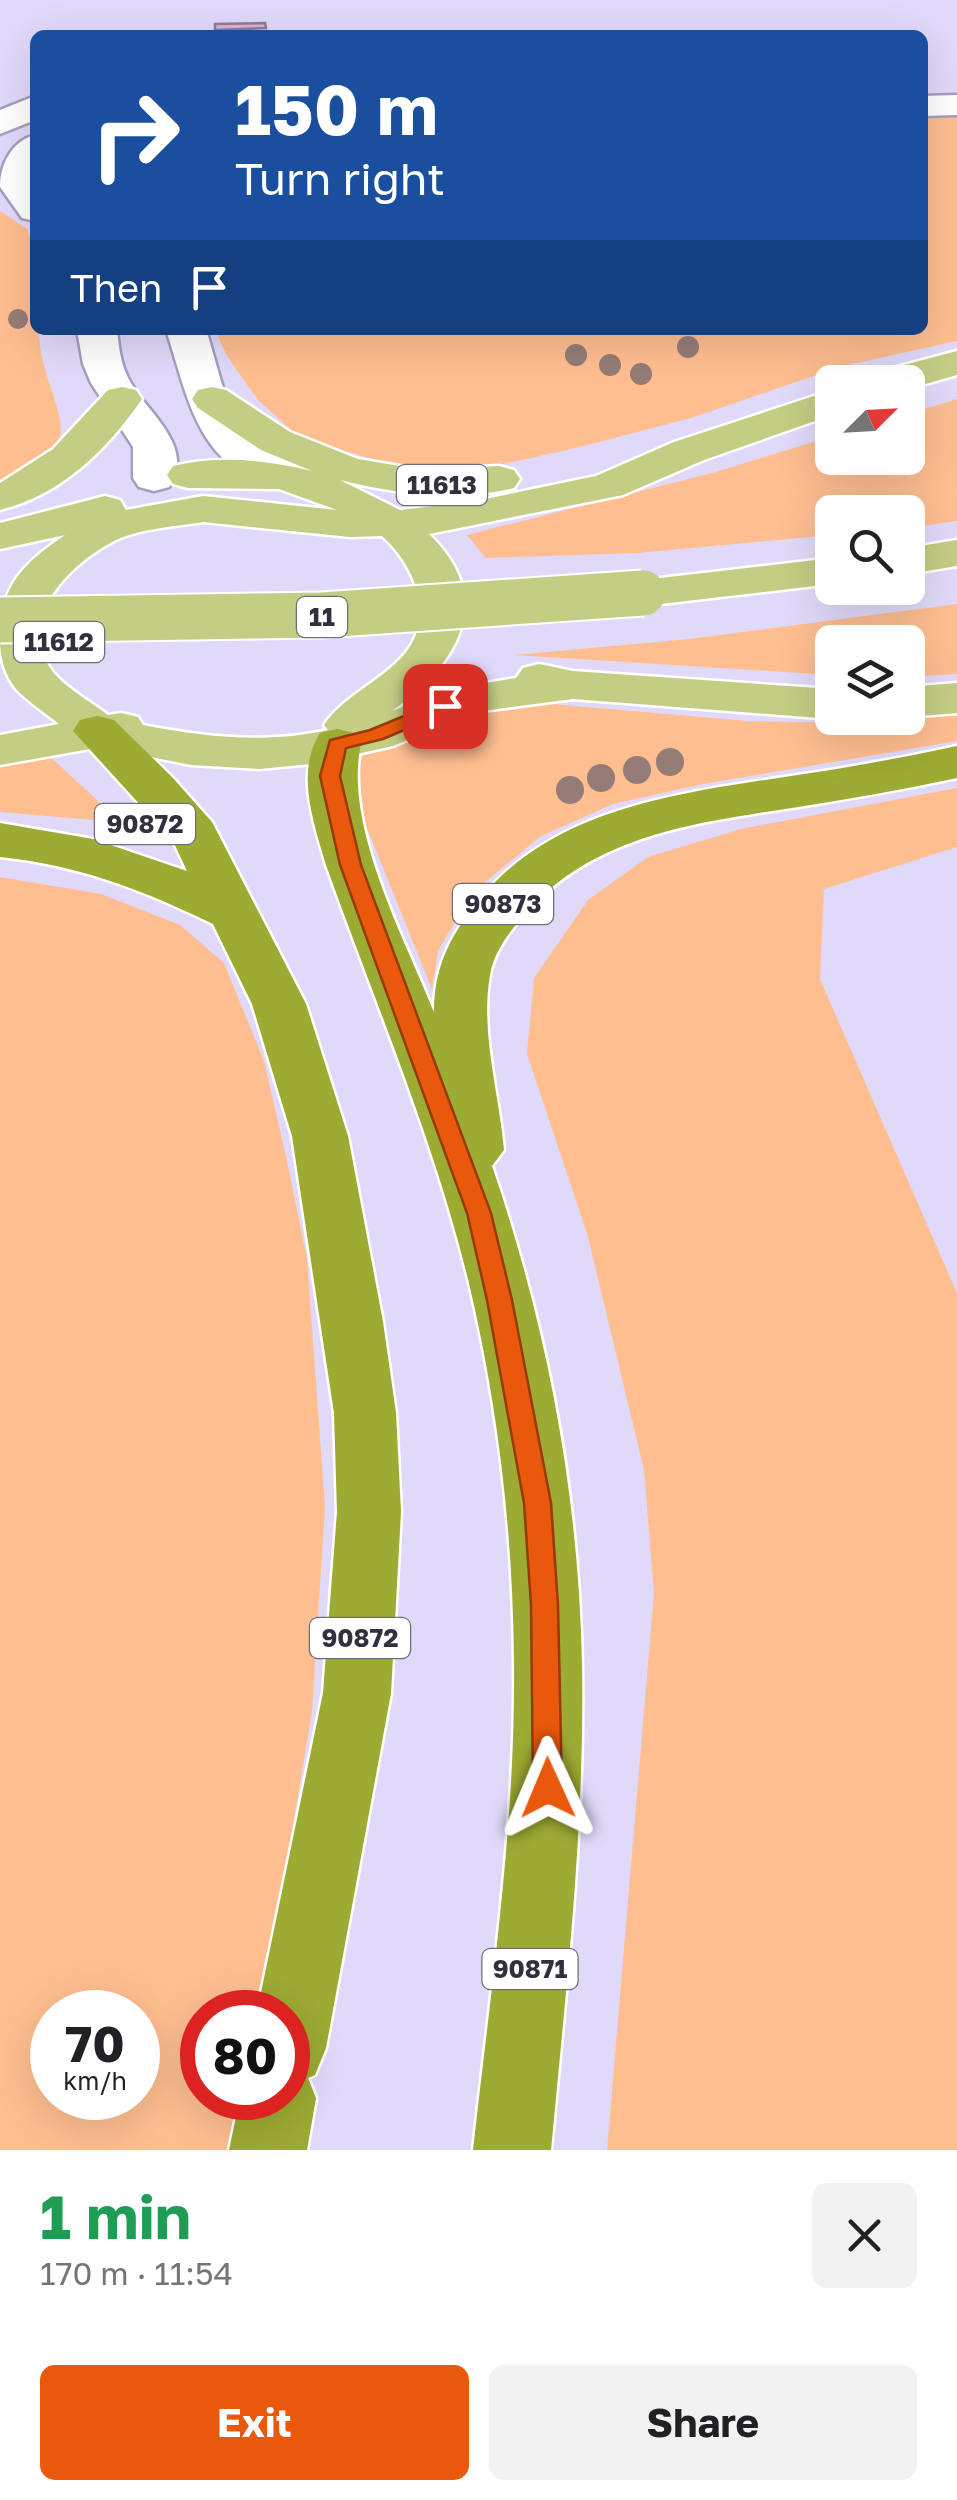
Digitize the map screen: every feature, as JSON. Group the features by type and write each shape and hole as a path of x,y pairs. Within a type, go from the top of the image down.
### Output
{"highway":[{"name":"90872","path":"76,734 100,776 233,912 279,1004 320,1136 365,1414 369,1512 357,1693 299,1990"},
{"name":"90871","path":"316,739 300,784 304,806 350,865 479,1213 520,1398 538,1503 545,1605 548,1788 512,2150"},
{"name":"90873","path":"479,1213 462,987 478,938 521,885 580,844 634,821 698,806 957,762"},
{"path":"0,840 76,849 111,858 233,912"},
{"path":"268,2150 274,2120"}],"main road":[{"path":"925,372 957,364"},
{"name":"11613","path":"212,398 243,424 274,442 315,458 414,483 461,484 590,460 690,451"},
{"path":"0,497 24,489 60,466 122,399"},
{"name":"11613","path":"368,517 476,514 608,486 690,451 815,408"},
{"name":"11612","path":"0,579 27,548 158,490 282,487 320,508 368,517 419,548 432,568 441,598 434,644 420,668 351,721 316,739 149,715 109,697 70,668 59,646 57,612 65,592 88,569 145,532 158,490"},
{"path":"0,516 158,490"},
{"name":"11612","path":"158,490 232,510 368,517"},
{"name":"11612","path":"316,739 327,702 389,657 406,624 405,585 374,541 368,517"},
{"path":"0,536 92,520"},
{"name":"11612","path":"76,734 34,678 18,646 17,626 20,610 36,580 78,544 92,520"},
{"path":"925,557 957,552"},
{"name":"11","path":"0,620 324,618 644,593 815,573"},
{"name":"11612","path":"378,701 429,682 508,672 573,685 815,703"},
{"name":"11612","path":"0,687 26,715 76,734 191,750 259,754 316,739 376,735 466,699 573,685"},
{"path":"925,701 957,698"},
{"name":"11612","path":"0,750 76,734 207,726"}],"street":[{"path":"928,106 957,105"},
{"path":"0,124 30,109"},
{"path":"0,157 30,147"},
{"path":"30,151 20,162 15,178 17,190 30,204"},
{"path":"0,201 30,209"},
{"path":"98,335 104,370 122,399 166,423 182,452 158,490 135,457 119,424 122,399"},
{"path":"187,335 212,398 216,423 231,447 282,487"}],"shaded area":[{"path":"957,116 957,341 848,365 815,365 815,376 691,418 576,448 490,467 417,472 300,438 258,400 217,335 928,335 928,118"},
{"path":"0,211 27,229 30,237 30,335 40,335 60,419 60,438 52,454 33,469 0,482"},
{"path":"957,399 957,521 925,526 925,495 815,495 815,537 638,553 486,558 467,535 716,472 815,441 815,475 925,475 925,409"},
{"path":"957,604 957,674 925,676 925,625 815,625 815,674 514,655 689,639"},
{"path":"540,703 747,721 815,722 815,735 925,735 925,717 957,715 957,741 703,784 613,804 541,836 472,893 438,951 432,989 356,801 353,781 363,754 475,709"},
{"path":"45,752 97,800 122,830 94,820 0,812 0,763"},
{"path":"957,788 957,847 824,889 820,979 957,1293 957,2150 607,2150 654,1593 644,1470 587,1233 527,1054 534,978 588,900 648,857 741,829"},
{"path":"0,877 101,894 180,925 224,963 264,1061 307,1259 325,1506 312,1711 266,1990 180,1990 180,2120 243,2120 238,2150 0,2150"}],"building":[{"path":"265,23 266,28 215,30 215,24"}],"route":[{"path":"445,706 396,728 337,744 330,776 350,865 479,1213 500,1300 538,1503 545,1605 548,1788"}]}
